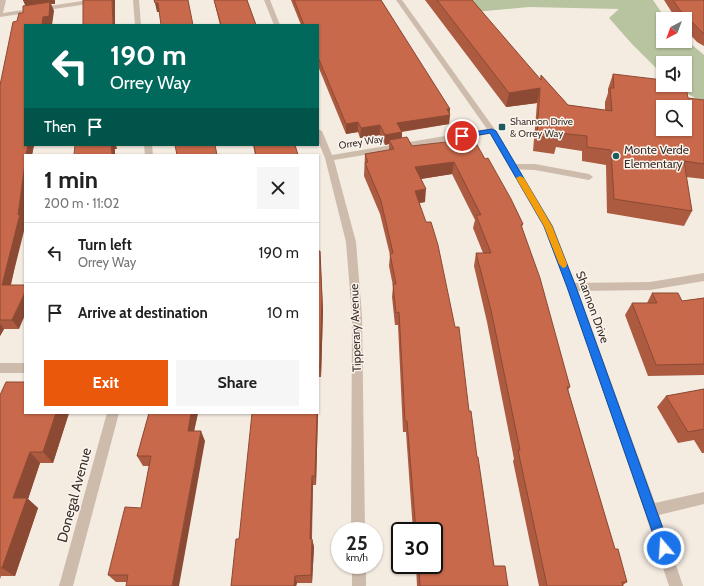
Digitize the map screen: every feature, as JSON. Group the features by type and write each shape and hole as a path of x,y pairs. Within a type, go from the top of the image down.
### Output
{"street":[{"path":"3,0 0,14 101,0"},
{"path":"136,0 138,24"},
{"path":"267,0 277,24"},
{"name":"Shannon Drive","path":"399,0 492,131 548,226 572,287 651,510 676,586"},
{"name":"Orrey Way","path":"329,158 492,131"},
{"name":"Tipperary Avenue","path":"319,133 329,158 351,242 357,316 358,522"},
{"path":"513,167 535,167 589,177"},
{"path":"572,287 650,286 704,277"},
{"path":"0,368 24,368"},
{"name":"Donegal Avenue","path":"66,586 113,414"},
{"path":"651,510 704,498"},
{"path":"359,574 359,586"}],"green space":[{"path":"464,0 653,0 661,12 656,12 656,48 692,48 692,45 704,55 704,103 685,92 692,92 692,56 656,56 656,68 609,18 619,9 529,7 474,12"}],"building":[{"path":"83,0 112,0 113,24 83,24"},
{"path":"154,0 188,0 193,24 161,24 158,3 155,3"},
{"path":"214,0 247,0 256,24 221,24"},
{"path":"294,0 381,0 450,109 447,109 450,115 397,123 402,132 385,135 380,125 361,128 358,122 346,124 319,59 319,24 304,24"},
{"path":"437,0 472,0 541,80 541,75 568,105 612,111 610,88 614,88 613,74 656,79 656,92 687,92 688,98 704,100 704,164 684,161 692,211 614,199 611,150 587,147 587,136 559,133 559,139 537,136 540,88 509,93"},
{"path":"673,0 704,0 704,34 692,22 692,12 682,12"},
{"path":"50,2 49,16 43,17 42,24 24,24 24,146 28,146 26,154 24,154 24,170 18,215 20,214 2,285 24,285 24,294 12,320 0,320 0,85 13,22 17,21 19,13 23,13 23,6"},
{"path":"407,137 412,146 463,140 465,145 476,143 485,159 488,158 511,199 523,224 521,225 540,278 570,387 567,387 615,549 618,549 627,582 622,582 623,586 547,586 518,450 520,450 491,310 476,253 491,253 476,215 481,215 454,162 415,167 426,189 415,191 426,222 431,222 438,245 455,327 459,327 469,411 471,411 494,566 505,566 508,586 420,586 419,574 443,574 443,522 415,522 407,421 405,421 399,312 396,313 393,284 396,284 390,254 393,253 381,201 365,163 368,162 365,154 394,149 389,140"},
{"path":"75,146 111,146 112,154 74,154"},
{"path":"175,146 215,146 217,154 177,154"},
{"path":"254,146 295,146 298,154 256,154"},
{"path":"319,251 322,298 319,366"},
{"path":"652,293 678,293 682,301 704,298 704,364 656,365 632,303 657,303"},
{"path":"6,382 24,382 24,414 56,414 43,452 30,452 13,498 27,498 2,568 0,568 0,395"},
{"path":"704,389 704,429 688,432 666,396"},
{"path":"149,414 191,414 188,431 201,431 172,586 126,586 128,575 108,575 125,507 141,508 151,456 137,456"},
{"path":"252,414 317,414 315,476 312,476 310,539 312,539 311,575 295,576 294,586 231,586 236,539 239,539"}],"slow traffic":[{"path":"520,178 548,226 563,264"}],"place":[{"name":"Shannon Drive & Orrey Way","path":"502,127"},
{"name":"Monte Verde Elementary","path":"616,156"}],"route":[{"path":"462,136 492,131 548,226 572,287 664,548"}]}
